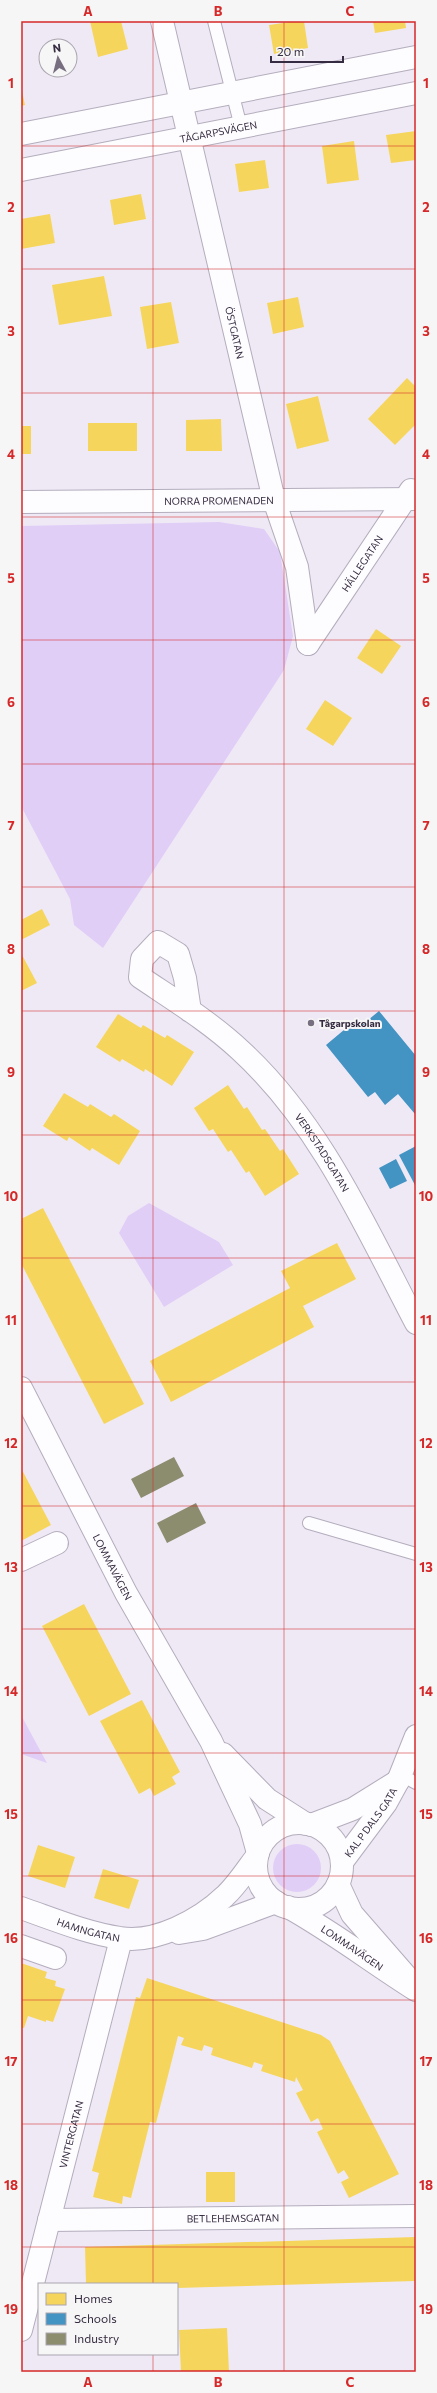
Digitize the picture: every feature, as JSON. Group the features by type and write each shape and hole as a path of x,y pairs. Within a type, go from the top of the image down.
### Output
{"street":[{"name":"ÖSTGATAN","path":"162,21 274,500 297,567 308,644"},
{"path":"21,134 416,57"},
{"name":"TÅGARPSVÄGEN","path":"21,170 416,93"},
{"name":"NORRA PROMENADEN","path":"21,502 274,500 412,494"},
{"name":"HÄLLEGATAN","path":"308,644 412,494"},
{"name":"VERKSTADSGATAN","path":"190,1011 241,1050 297,1112 358,1213 416,1323"},
{"name":"LOMMAVÄGEN","path":"21,1388 126,1593 211,1741 250,1824 258,1854 258,1879 263,1890 282,1904 326,1929 344,1943 416,1989"},
{"path":"21,1560 57,1543"},
{"name":"KAL P DALS GATA","path":"342,1862 405,1780 416,1736"},
{"name":"LOMMAVÄGEN","path":"211,1741 267,1799 330,1837 337,1846 342,1862"},
{"name":"KAL P DALS GATA","path":"309,1824 353,1809 405,1780"},
{"path":"258,1854 264,1841 280,1828 293,1824 309,1824"},
{"name":"HAMNGATAN","path":"21,1908 70,1926 121,1939 140,1939 187,1923 225,1896 258,1854"},
{"path":"282,1904 302,1909 317,1905 329,1896 338,1884 342,1862"},
{"name":"LOMMAVÄGEN","path":"338,1884 352,1914 416,1989"},
{"name":"HAMNGATAN","path":"158,1934 186,1933 282,1904"},
{"name":"VINTERGATAN","path":"21,2330 29,2268 49,2220 121,1939"},
{"path":"21,1946 55,1958"},
{"name":"BETLEHEMSGATAN","path":"49,2220 416,2216"}],"lane":[{"path":"214,21 241,127"},
{"path":"309,1523 416,1554"}],"shaded area":[{"path":"219,522 264,529 280,552 293,636 284,670 103,948 74,925 70,899 21,806 21,526"},
{"path":"149,1203 219,1242 233,1265 164,1307 119,1233 128,1216"},
{"path":"21,1715 47,1763 21,1754"},
{"path":"297,1844 306,1846 314,1851 319,1859 321,1868 319,1877 314,1885 306,1890 297,1892 288,1890 280,1885 275,1877 273,1868 275,1859 280,1851 288,1846"}],"building: Homes":[{"path":"90,21 121,21 128,49 98,57"},
{"path":"304,21 308,48 274,54 269,25"},
{"path":"373,21 405,21 406,28 375,33"},
{"path":"21,87 25,105 21,106"},
{"path":"416,131 416,160 391,163 386,135"},
{"path":"354,141 359,180 327,184 322,146"},
{"path":"265,160 269,188 239,192 235,164"},
{"path":"141,194 146,219 114,225 110,200"},
{"path":"50,214 55,243 21,249 21,219"},
{"path":"104,276 112,316 59,325 52,285"},
{"path":"298,297 304,327 273,334 267,303"},
{"path":"171,302 179,343 147,349 140,307"},
{"path":"407,378 416,387 416,424 395,445 368,419"},
{"path":"318,396 329,441 297,449 286,404"},
{"path":"221,419 222,451 186,451 186,420"},
{"path":"88,423 137,423 137,451 88,451"},
{"path":"21,426 31,426 31,454 21,454"},
{"path":"376,629 401,646 382,674 357,658"},
{"path":"325,700 352,718 333,746 306,729"},
{"path":"42,909 50,925 21,940 21,920"},
{"path":"21,953 37,983 21,991"},
{"path":"118,1014 141,1028 143,1025 165,1038 167,1035 194,1052 172,1086 145,1069 144,1072 122,1059 120,1062 96,1047"},
{"path":"228,1085 244,1109 247,1107 262,1130 265,1129 280,1151 283,1149 299,1174 265,1196 249,1171 246,1173 231,1150 228,1152 213,1129 209,1131 194,1108"},
{"path":"64,1093 88,1107 90,1104 111,1117 114,1114 140,1131 119,1165 92,1148 90,1151 69,1137 67,1141 43,1126"},
{"path":"43,1208 144,1404 104,1424 21,1263 21,1219"},
{"path":"337,1243 356,1279 303,1306 314,1327 171,1402 150,1361 290,1288 281,1271"},
{"path":"21,1468 51,1525 21,1541"},
{"path":"84,1604 131,1694 89,1716 42,1626"},
{"path":"142,1700 180,1772 172,1777 176,1784 154,1796 150,1788 139,1794 100,1721"},
{"path":"38,1845 75,1857 65,1888 28,1876"},
{"path":"103,1869 139,1880 129,1909 94,1898"},
{"path":"21,1963 47,1972 45,1978 56,1981 55,1986 65,1989 53,2022 46,2020 46,2022 28,2016 24,2028 21,2027"},
{"path":"147,1978 321,2035 330,2041 399,2174 349,2198 341,2182 349,2178 344,2170 338,2174 317,2132 323,2129 318,2118 311,2122 296,2093 303,2090 296,2077 295,2082 261,2071 263,2065 254,2062 252,2068 211,2055 213,2048 204,2045 202,2051 181,2045 184,2038 178,2036 156,2123 150,2122 131,2198 123,2196 122,2204 93,2197 99,2173 92,2171 136,1997 140,1998"},
{"path":"206,2172 235,2172 235,2202 206,2202"},
{"path":"416,2237 416,2283 415,2281 178,2288 178,2283 86,2283 85,2247"},
{"path":"227,2328 229,2372 181,2372 179,2330"}],"building: Schools":[{"path":"379,1011 416,1056 415,1114 398,1094 385,1105 375,1092 368,1097 326,1045 357,1019 362,1025"},
{"path":"416,1146 416,1187 399,1155"},
{"path":"396,1159 407,1181 390,1189 379,1168"}],"building: Industry":[{"path":"174,1457 184,1476 141,1498 131,1479"},
{"path":"196,1503 206,1523 167,1543 157,1523"}],"place":[{"name":"Tågarpskolan","path":"311,1023"}]}
